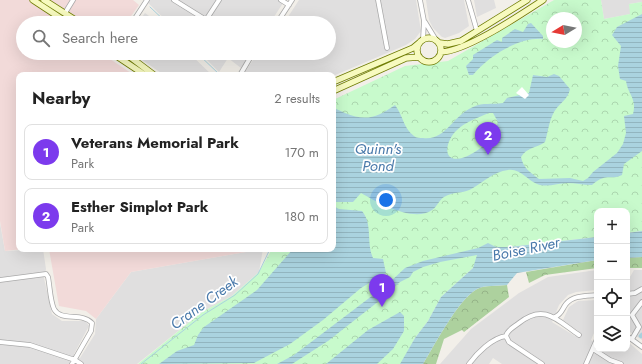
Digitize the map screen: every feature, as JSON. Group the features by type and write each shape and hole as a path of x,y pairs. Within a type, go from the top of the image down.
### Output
{"street":[{"path":"33,0 57,16"},
{"path":"44,0 70,16"},
{"path":"65,13 73,0"},
{"path":"137,16 147,0"},
{"path":"174,0 197,16"},
{"path":"209,16 219,0"},
{"path":"281,0 289,5"},
{"path":"282,16 292,0"},
{"path":"378,0 388,48"},
{"path":"419,57 417,50 421,41 424,22 420,0"},
{"path":"468,0 477,31"},
{"path":"336,81 409,50 421,41 429,38 448,44 461,41 527,0"},
{"path":"441,52 449,52 474,42 543,0"},
{"path":"336,90 406,58 419,57 425,61 433,62 439,58 441,52 438,42 424,22"},
{"path":"122,60 140,72"},
{"path":"134,60 150,72"},
{"path":"242,72 249,60"},
{"path":"0,280 46,274 48,277 53,307 57,313 63,316 85,317 92,323 92,331 74,362"},
{"path":"630,294 635,293 642,289"},
{"path":"555,317 561,313 570,300 594,296"},
{"path":"642,302 632,315 639,327 632,339 642,347"},
{"path":"506,336 508,331 527,317 541,314 555,317 579,335"},
{"path":"468,364 475,356 497,338 506,336"},
{"path":"506,336 509,342 542,364"},
{"path":"0,342 30,345 80,364"},
{"path":"586,364 593,349 610,360 621,364"}],"shaded area":[{"path":"0,0 133,0 139,5 131,16 16,16 16,60 112,60 130,72 16,72 16,250 5,251 0,221"},
{"path":"145,0 285,0 275,16 162,16"},
{"path":"299,0 416,0 421,31 415,39 406,45 336,75 336,72 245,72 253,60 336,60 336,16 289,16"},
{"path":"426,0 464,0 469,26 459,33 445,38 442,37 433,28 429,20"},
{"path":"474,0 494,0 496,8 477,17"},
{"path":"601,0 642,0 642,2 629,4 631,14 604,19"},
{"path":"142,60 196,60 209,72 160,72"},
{"path":"207,60 227,60 219,72"},
{"path":"231,60 246,60 241,68"},
{"path":"0,223 5,251 43,252 46,269 44,278 52,314 62,321 86,321 89,326 74,354 80,358 95,334 96,319 131,272 246,252 262,252 259,272 232,296 202,312 137,364 0,364"},
{"path":"50,252 246,252 131,272 96,319 86,311 59,306"},
{"path":"594,270 594,290 576,292 568,295 559,305 552,322 575,336 578,331 563,320 569,307 578,301 594,300 594,333 591,340 594,342 594,352 630,352 630,344 642,354 642,364 502,364 493,358 489,364 440,364 471,329 519,293 548,277"},
{"path":"634,270 642,270 642,340 630,332 630,277"}],"green space":[{"path":"554,0 601,0 604,19 630,14 629,4 642,2 642,231 630,233 630,208 594,208 594,237 509,247 496,247 441,297 428,321 415,338 401,364 138,364 202,312 232,296 259,272 270,252 336,252 336,99 405,66 448,61"},
{"path":"642,257 642,268 630,268 630,258"},
{"path":"594,261 594,268 545,275 529,283 526,272"},
{"path":"507,285 509,297 464,332 462,330 444,339 436,364 423,364 447,323 469,295 477,289 487,286"}],"water":[{"name":"Quinn's Pond","path":"642,14 642,151 624,164 622,175 618,177 601,179 592,185 567,183 545,186 533,182 516,171 508,170 493,175 470,190 448,195 442,198 432,210 416,214 396,210 361,193 353,202 336,202 336,109 352,116 366,118 383,113 395,105 410,133 417,138 431,138 438,136 466,111 473,107 503,103 507,98 529,93 533,75 547,77 554,74 559,76 570,89 565,99 552,115 545,142 526,151 521,157 522,161 528,170 539,179 570,178 583,181 588,178 593,172 617,153 623,144 626,133 624,116 633,114 634,109 633,100 628,90 626,81 620,79 618,66 621,46 612,35 617,27","holes":["489,113 493,113 498,122 492,137 480,148 462,158 457,159 449,156 447,149 451,137 463,125"]},
{"path":"531,23 543,36 543,39 524,41 505,49 487,61 473,75 469,75 466,66 473,59 473,55 497,40 502,42 502,38 515,29 523,32 528,24"},
{"name":"Quinn's Pond","path":"336,208 362,211 367,222 373,258 383,259 386,273 361,288 323,320 290,344 254,363 159,364 177,351 194,345 198,335 204,327 257,290 290,252 336,252"},
{"path":"642,231 642,257 630,258 630,233"},
{"name":"Boise River","path":"594,237 594,260 517,273 507,285 487,286 477,289 469,295 455,312 423,364 400,364 415,338 428,321 441,297 473,268 477,255 423,267 413,272 410,277 400,282 379,301 328,341 292,364 277,364 294,355 389,283 405,268 423,261 478,248 488,243 496,247 509,247"},
{"path":"400,312 404,316 404,331 393,349 377,364 326,364 368,330"}],"pier":[{"path":"522,87 529,95 525,99 516,93"}],"waterway":[{"name":"Crane Creek","path":"150,7 160,16"},
{"name":"Crane Creek","path":"204,60 217,72"},
{"name":"Crane Creek","path":"141,364 203,315 235,295 258,274 269,252"}],"place":[{"name":"Esther Simplot Park","path":"488,155"},
{"name":"Veterans Memorial Park","path":"382,307"}]}
